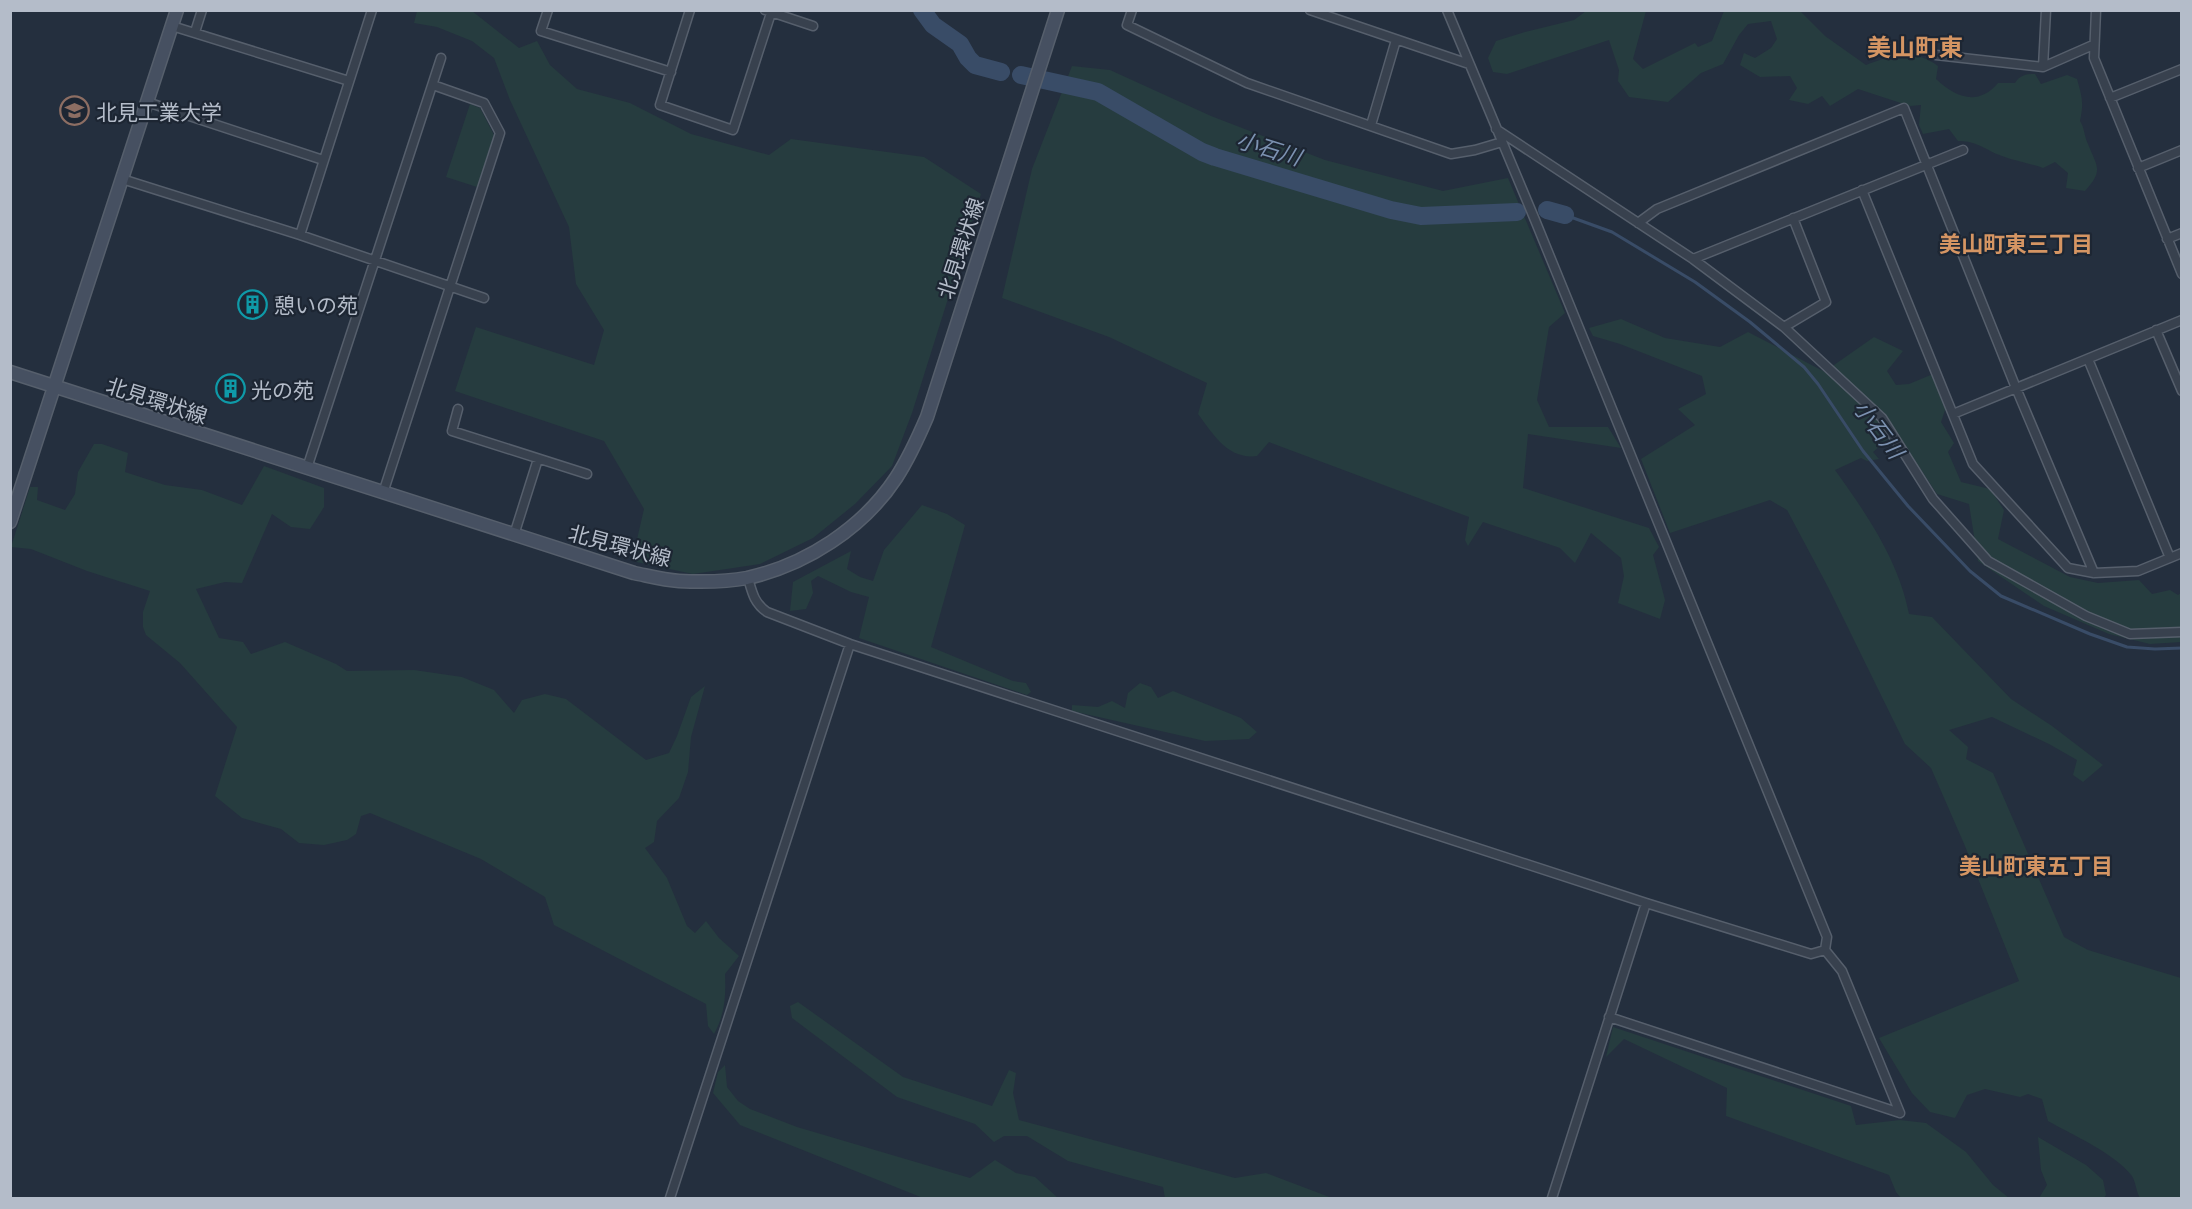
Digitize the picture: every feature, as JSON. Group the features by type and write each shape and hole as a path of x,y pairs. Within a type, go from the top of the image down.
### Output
{"main road":[{"path":"10,522 177,10"},
{"name":"北見環状線","path":"10,372 634,573 677,581 748,578 793,562 837,538 867,513 895,480 913,449 927,417 1058,10"}],"street":[{"path":"195,32 202,10"},
{"path":"300,235 372,10"},
{"path":"548,10 541,31 671,72"},
{"path":"690,10 660,105 733,130 769,11 813,26"},
{"path":"1132,10 1127,25 1237,79 1451,153 1475,150 1502,142"},
{"path":"1310,10 1469,64"},
{"path":"1447,10 1827,937 1825,950 1842,971 1900,1113 1609,1017"},
{"path":"2043,67 2046,10"},
{"path":"2096,10 2094,58 2181,274"},
{"path":"172,26 349,81"},
{"path":"1371,125 1396,40"},
{"path":"1936,55 2043,67 2093,45"},
{"path":"307,468 441,58"},
{"path":"2110,98 2181,69"},
{"path":"383,492 500,133 484,103 433,85"},
{"path":"147,102 323,160"},
{"path":"1638,223 1657,209 1904,108 2016,388 2094,573"},
{"path":"1495,129 1693,259 1784,327 1882,418 1933,499 1988,561 2086,616 2130,634 2181,632"},
{"path":"1693,259 1963,150"},
{"path":"2138,168 2181,150"},
{"path":"122,179 300,235 484,298"},
{"path":"1863,190 1973,464 2068,568 2094,573 2138,572 2181,554"},
{"path":"1784,327 1826,302 1793,218"},
{"path":"2167,239 2181,233"},
{"path":"1953,414 2181,320"},
{"path":"2156,330 2181,391"},
{"path":"2088,359 2170,558"},
{"path":"458,409 452,431 587,474"},
{"path":"514,535 538,459"},
{"path":"748,578 753,597 767,612 850,644 1646,903 1811,954 1825,950"},
{"path":"670,1198 850,644"},
{"path":"1552,1198 1646,903"}],"green space":[{"path":"1799,10 1825,36 1866,65 1894,56 1921,57 1938,66 1936,79 1951,91 1967,97 1983,95 1998,83 2015,83 2026,75 2035,74 2041,84 2067,75 2077,79 2082,100 2080,121 2096,163 2097,173 2085,191 2066,188 2068,173 2055,162 2043,168 2007,158 1976,144 1958,141 1949,129 1923,134 1919,125 1921,105 1910,106 1858,89 1830,106 1822,96 1808,104 1789,100 1797,88 1790,76 1760,77 1740,65 1744,53 1755,58 1771,48 1777,39 1771,21 1748,24 1739,35 1723,64 1701,73 1668,102 1629,97 1618,81 1619,70 1609,40 1507,74 1493,72 1488,58 1496,41 1574,20 1586,11 1646,11 1633,59 1643,69 1695,43 1698,47 1712,41 1724,11"},
{"path":"417,11 472,11 519,48 537,41 550,65 577,89 630,103 691,134 769,155 791,139 924,157 981,194 912,413 892,466 855,504 813,538 760,564 693,574 632,561 644,509 604,441 455,391 476,327 594,365 604,330 576,284 569,227 510,100 494,58 472,41 437,27 414,23"},
{"path":"1072,66 1110,70 1211,116 1325,160 1443,191 1508,178 1565,313 1549,327 1537,400 1549,427 1608,427 1621,448 1528,434 1523,488 1649,528 1659,547 1653,555 1665,600 1660,619 1618,603 1624,576 1621,558 1591,533 1575,563 1560,548 1483,522 1468,546 1465,540 1469,517 1269,442 1257,456 1238,454 1230,450 1222,444 1198,414 1207,383 1109,337 1002,298 1032,169"},
{"path":"470,104 480,108 494,135 477,187 446,177"},
{"path":"1621,319 1665,338 1720,347 1748,332 1827,373 1834,365 1874,337 1903,351 1887,371 1896,385 1909,384 1933,374 1946,407 1941,422 1954,443 1948,452 1961,482 1990,489 2004,510 1998,539 2070,577 2098,583 2139,580 2152,594 2170,590 2178,595 2181,593 2181,642 2150,644 2109,634 2044,606 1978,561 1969,504 1937,494 1894,429 1887,440 1873,452 1879,459 1867,461 1861,458 1835,470 1880,538 1898,575 1909,614 1932,617 2011,699 2052,726 2103,765 2083,782 2073,775 2077,760 1992,717 1949,730 1968,747 1966,759 1993,773 2064,937 2088,950 2181,978 2181,1198 2140,1198 2132,1176 2115,1159 2048,1121 2042,1099 2028,1094 2020,1097 1985,1089 1967,1095 1955,1118 1930,1112 1912,1093 1879,1038 2019,981 1931,768 1905,744 1828,587 1787,510 1770,500 1670,533 1641,459 1695,425 1678,409 1706,394 1702,376 1593,336 1589,328"},
{"path":"94,444 102,444 128,453 125,472 165,485 202,490 242,505 264,466 324,488 324,507 310,529 291,527 272,514 242,583 225,582 196,589 219,638 243,642 251,654 285,642 347,671 414,670 462,677 494,690 514,713 522,700 545,694 566,699 646,760 669,753 691,697 705,686 691,737 688,772 679,798 657,821 654,842 645,848 667,878 687,926 695,933 706,921 719,938 739,956 725,974 724,1005 714,1034 708,1026 706,1004 554,925 545,897 481,859 370,813 361,816 356,834 347,840 324,845 299,843 281,829 242,818 215,796 237,727 180,663 146,635 143,627 143,612 150,591 87,571 31,549 11,547 30,487 38,487 37,500 65,510 75,494 78,472"},
{"path":"922,505 947,514 965,525 931,647 1013,681 1026,683 1031,692 1027,695 859,638 869,597 851,592 818,576 811,581 813,593 806,609 790,611 793,582 851,551 847,569 860,577 873,581 884,550"},
{"path":"1140,683 1151,687 1158,698 1173,691 1241,718 1257,732 1249,739 1205,741 1072,711 1072,705 1098,707 1112,701 1125,708 1128,693"},
{"path":"798,1002 903,1077 992,1106 1009,1070 1016,1073 1013,1093 1019,1120 1235,1178 1266,1173 1332,1198 1165,1198 1163,1187 1068,1161 1027,1136 1004,1136 994,1142 975,1124 897,1097 792,1018 790,1006"},
{"path":"1613,1027 1851,1106 1856,1125 1900,1120 1926,1123 1966,1152 1993,1185 2009,1198 1901,1198 1889,1175 1726,1116 1727,1088 1624,1039 1606,1057"},
{"path":"725,1065 727,1087 738,1101 750,1109 797,1127 970,1178 995,1160 1016,1173 1035,1177 1058,1198 923,1198 740,1125 713,1093 718,1072"},
{"path":"2038,1137 2086,1165 2103,1180 2106,1195 2104,1198 2039,1198 2047,1185 2041,1170"}],"waterway":[{"name":"小石川","path":"922,10 933,25 960,44 975,65 1001,72"},
{"name":"小石川","path":"1021,75 1098,92 1202,152 1215,157 1391,210 1421,216 1517,212"},
{"name":"小石川","path":"1547,210 1565,215"},
{"name":"小石川","path":"1565,215 1612,232 1695,282 1750,322 1804,367 1863,451 1908,506 1970,571 2001,596 2090,634 2127,647 2182,648"}],"place":[{"name":"北見工業大学","path":"75,111"},
{"name":"憩いの苑","path":"253,304"},
{"name":"光の苑","path":"230,389"}],"district":[{"name":"美山町東","path":"1915,46"},
{"name":"美山町東三丁目","path":"2016,243"},
{"name":"美山町東五丁目","path":"2036,865"}]}
